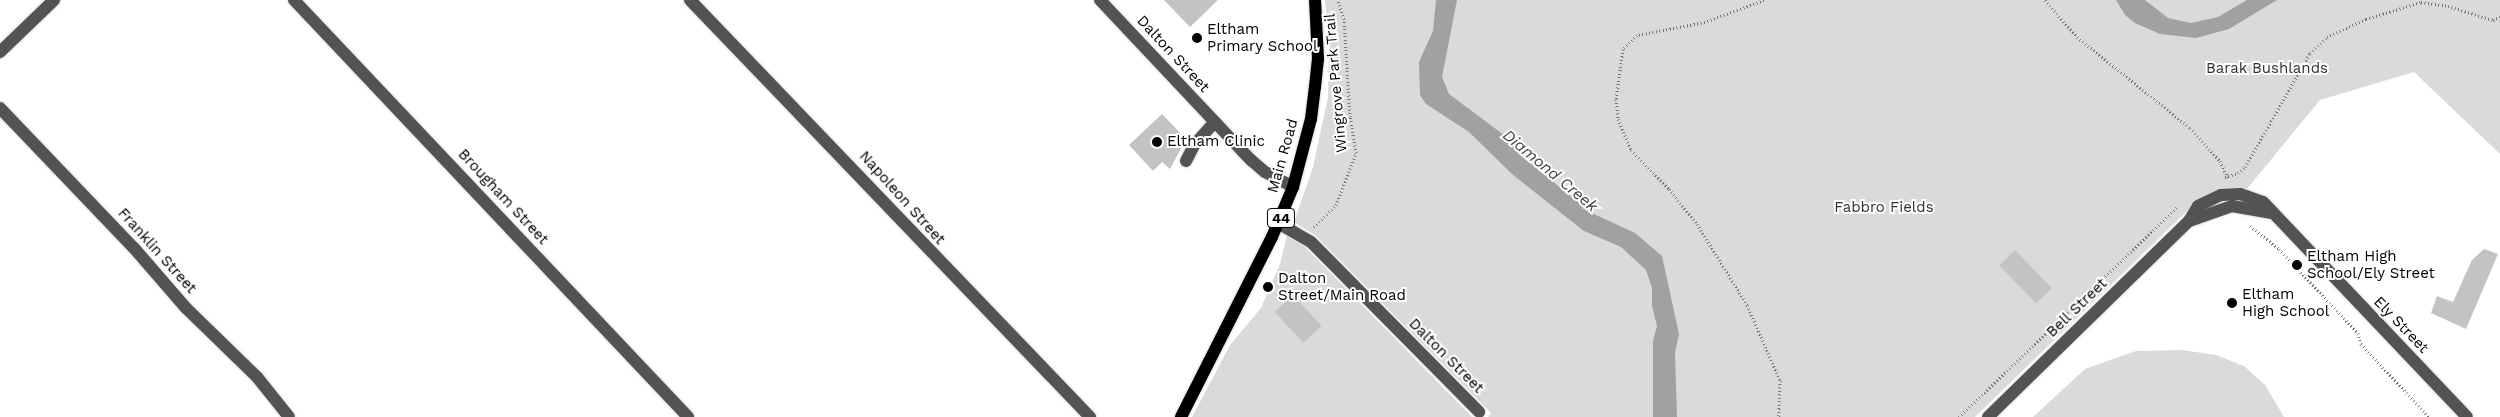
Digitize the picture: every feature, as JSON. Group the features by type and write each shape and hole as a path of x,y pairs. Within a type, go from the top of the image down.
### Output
{"main road":[{"name":"Main Road","path":"1181,417 1278,223 1293,187 1309,128 1315,87 1318,59 1315,0"}],"street":[{"path":"0,52 54,0"},
{"name":"Brougham Street","path":"294,0 688,417"},
{"name":"Napoleon Street","path":"690,0 1090,417"},
{"name":"Dalton Street","path":"1100,0 1265,172 1293,187"},
{"name":"Franklin Street","path":"0,108 134,248 186,308 257,377 289,417"},
{"path":"1186,161 1194,145 1215,122"},
{"name":"Ely Street","path":"2237,200 2258,199 2467,417"},
{"name":"Bell Street","path":"1988,417 2189,221 2194,210 2205,201 2237,200"},
{"name":"Dalton Street","path":"1278,223 1303,235 1479,412"}],"path":[{"name":"Wingrove Park Trail","path":"1303,235 1336,205 1356,153 1350,117 1344,19 1338,0"},
{"path":"1764,0 1704,22 1637,35 1623,48 1616,99 1618,119 1631,150 1697,224 1747,305 1780,380 1779,417"},
{"path":"2045,0 2077,36 2190,128 2220,161 2248,224 2280,249 2358,333 2361,344 2429,417"},
{"path":"2220,178 2238,173 2248,162 2310,52 2327,37 2366,19 2421,2 2448,6 2493,20 2500,17"},
{"path":"1959,417 2183,201"}],"green space":[{"name":"Fabbro Fields","path":"1325,0 2500,0 2500,154 2414,72 2320,100 2246,190 2195,203 1975,417 1488,417 1491,413 1315,235 1294,222 1313,167 1328,97 1329,41"},
{"path":"1287,235 1305,247 1472,417 1192,417 1230,345 1261,308 1280,264"},
{"path":"2182,350 2216,355 2244,366 2265,385 2284,417 2033,417 2085,369 2136,351"}],"shaded area":[{"path":"1436,0 1457,0 1442,77 1449,94 1508,138 1524,158 1594,214 1635,233 1662,256 1679,334 1675,353 1677,417 1653,417 1653,341 1657,326 1652,306 1652,288 1646,270 1621,247 1584,231 1512,174 1469,132 1426,104 1420,95 1419,62 1433,31"},
{"path":"2116,0 2145,0 2168,18 2191,23 2218,17 2247,0 2277,0 2229,29 2196,38 2160,34 2135,23 2125,15"}],"building":[{"path":"1164,0 1218,0 1190,27"},
{"name":"Eltham Clinic","path":"1162,114 1186,139 1170,169 1162,162 1153,171 1129,145"},
{"path":"2484,249 2498,254 2466,329 2431,313 2437,296 2453,302 2472,260"},
{"path":"2015,250 2052,288 2036,303 1999,265"},
{"path":"1293,295 1322,326 1303,343 1275,312"}],"place":[{"name":"Eltham Primary School","path":"1197,38"},
{"name":"Eltham Clinic","path":"1157,142"},
{"name":"Eltham High School/Ely Street","path":"2297,265"},
{"name":"Dalton Street/Main Road","path":"1268,287"},
{"name":"Eltham High School","path":"2232,303"}],"park label":[{"name":"Barak Bushlands","path":"2267,69"}],"water label":[{"name":"Diamond Creek","path":"1550,171"}]}
